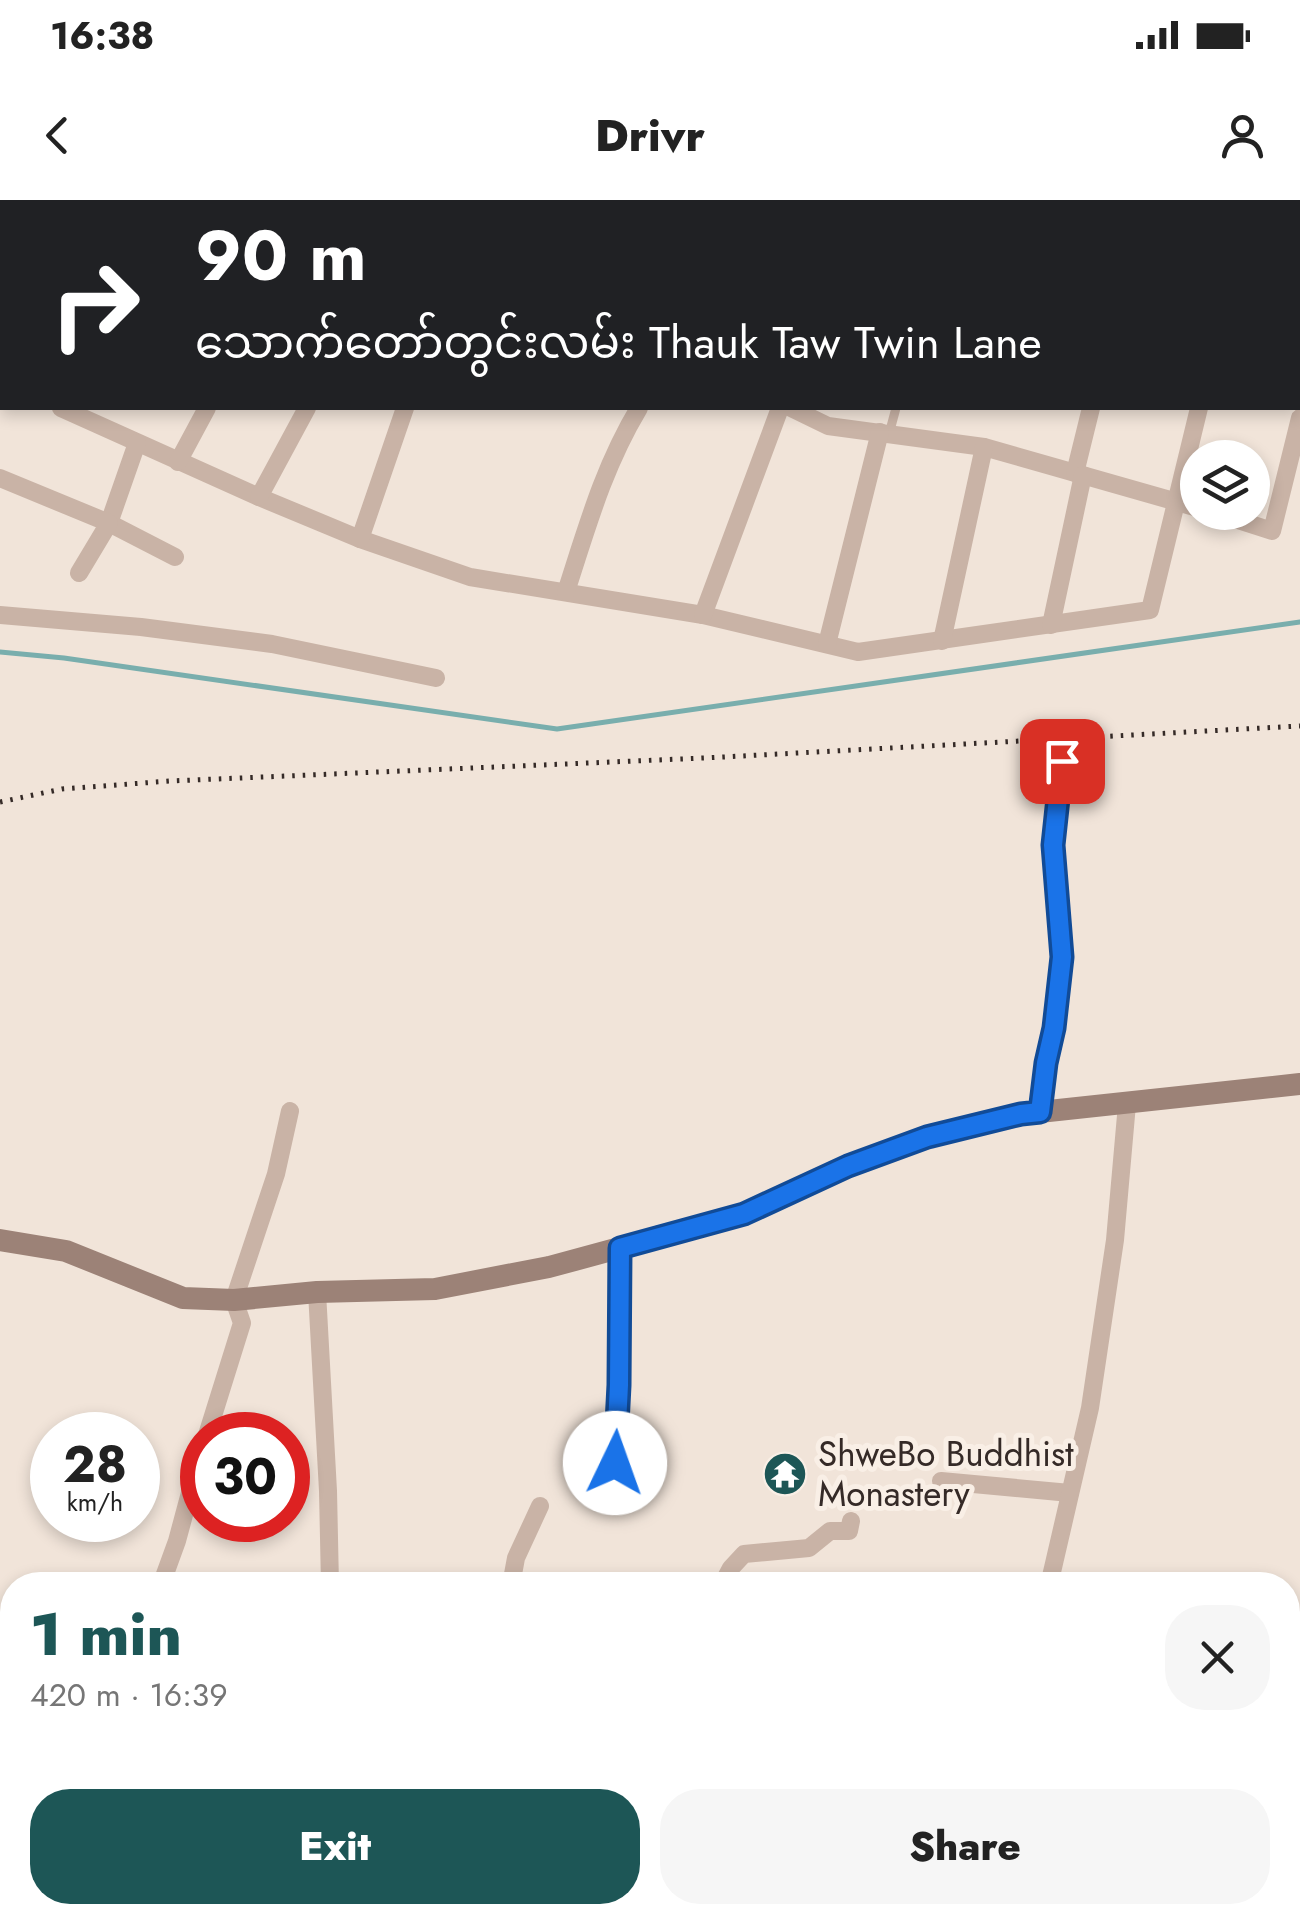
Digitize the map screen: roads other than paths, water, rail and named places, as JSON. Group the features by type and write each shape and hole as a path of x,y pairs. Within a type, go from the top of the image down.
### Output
{"street":[{"path":"178,462 206,410"},
{"path":"259,497 306,410"},
{"path":"360,539 404,410"},
{"path":"566,592 600,486 638,410"},
{"path":"703,615 779,410"},
{"path":"795,410 828,426 984,447 1178,502"},
{"path":"1051,625 1091,410"},
{"path":"85,413 137,443 259,497 360,539 470,577 703,615 858,652 1150,610 1199,410"},
{"path":"1269,530 1272,531 1300,418"},
{"path":"827,644 885,433"},
{"path":"78,573 110,522 137,443"},
{"path":"942,641 984,447"},
{"path":"0,478 110,522 175,557"},
{"path":"0,615 142,626 272,644 436,678"},
{"path":"1040,1112 1062,957 1053,845 1062,761"},
{"path":"0,1240 66,1251 183,1298 234,1300 317,1292 435,1290 549,1267 744,1214 848,1166 927,1137 1021,1114 1300,1084"},
{"path":"1052,1572 1090,1408 1115,1240 1126,1104"},
{"path":"214,1412 242,1323 234,1300 276,1174 290,1110"},
{"path":"614,1502 620,1248"},
{"path":"317,1292 330,1572"},
{"path":"941,1481 1070,1494"},
{"path":"513,1572 540,1506"},
{"path":"729,1572 744,1554 810,1548 830,1531 849,1531 851,1521"},
{"path":"165,1572 180,1527"}],"lane":[{"path":"885,433 895,410"}],"waterway":[{"path":"0,652 557,729 1300,622"}],"railway":[{"path":"0,802 62,789 170,781 1300,726"}],"place":[{"name":"ShweBo Buddhist Monastery","path":"785,1474"}]}
